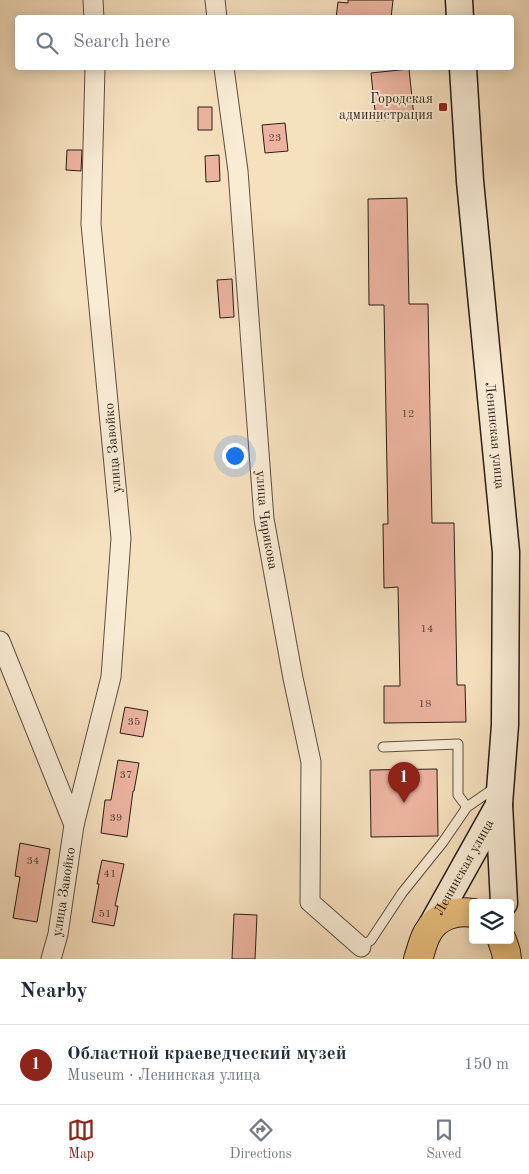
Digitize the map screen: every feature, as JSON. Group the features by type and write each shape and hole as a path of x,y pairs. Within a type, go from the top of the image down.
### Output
{"main road":[{"path":"459,0 460,15"},
{"name":"Ленинская улица","path":"463,70 471,190 506,552 505,725 500,794 504,899"},
{"name":"Ленинская улица","path":"428,932 500,794"},
{"path":"418,959 428,932 441,918 462,911 469,912"}],"street":[{"path":"93,0 94,15"},
{"path":"215,0 217,15"},
{"name":"улица Завойко","path":"51,959 58,934 74,825 111,677 121,538 92,224 95,70"},
{"name":"улица Чирикова","path":"224,70 238,171 264,519 293,678 311,762 310,902 361,947"},
{"path":"0,641 74,825"}],"lane":[{"path":"383,748 458,744 458,795 467,807"},
{"path":"361,947 371,940 402,894 443,842 467,807 500,794"}],"building":[{"path":"348,0 393,0 391,15 336,15 338,2 348,3"},
{"path":"409,70 414,117 376,121 371,73"},
{"path":"198,107 212,107 212,130 198,130"},
{"path":"285,123 288,151 265,153 262,125"},
{"path":"67,150 82,150 81,171 66,170"},
{"path":"219,155 220,181 206,182 205,156"},
{"path":"407,198 409,304 428,304 432,523 454,523 457,685 465,685 466,722 384,723 384,686 400,686 398,587 384,588 383,524 388,524 384,305 369,305 368,199"},
{"path":"232,279 234,317 220,318 217,280"},
{"path":"125,707 148,711 143,737 120,733"},
{"path":"118,760 139,763 127,837 101,833 105,800 111,800"},
{"path":"437,769 438,836 371,837 370,770"},
{"path":"20,843 50,849 37,922 13,918 20,877 15,876"},
{"path":"102,860 124,864 115,906 118,906 114,926 92,922"},
{"path":"234,914 257,915 255,959 232,959"}],"place":[{"name":"Городская администрация","path":"443,107"},
{"name":"Областной краеведческий музей","path":"404,803"}]}
